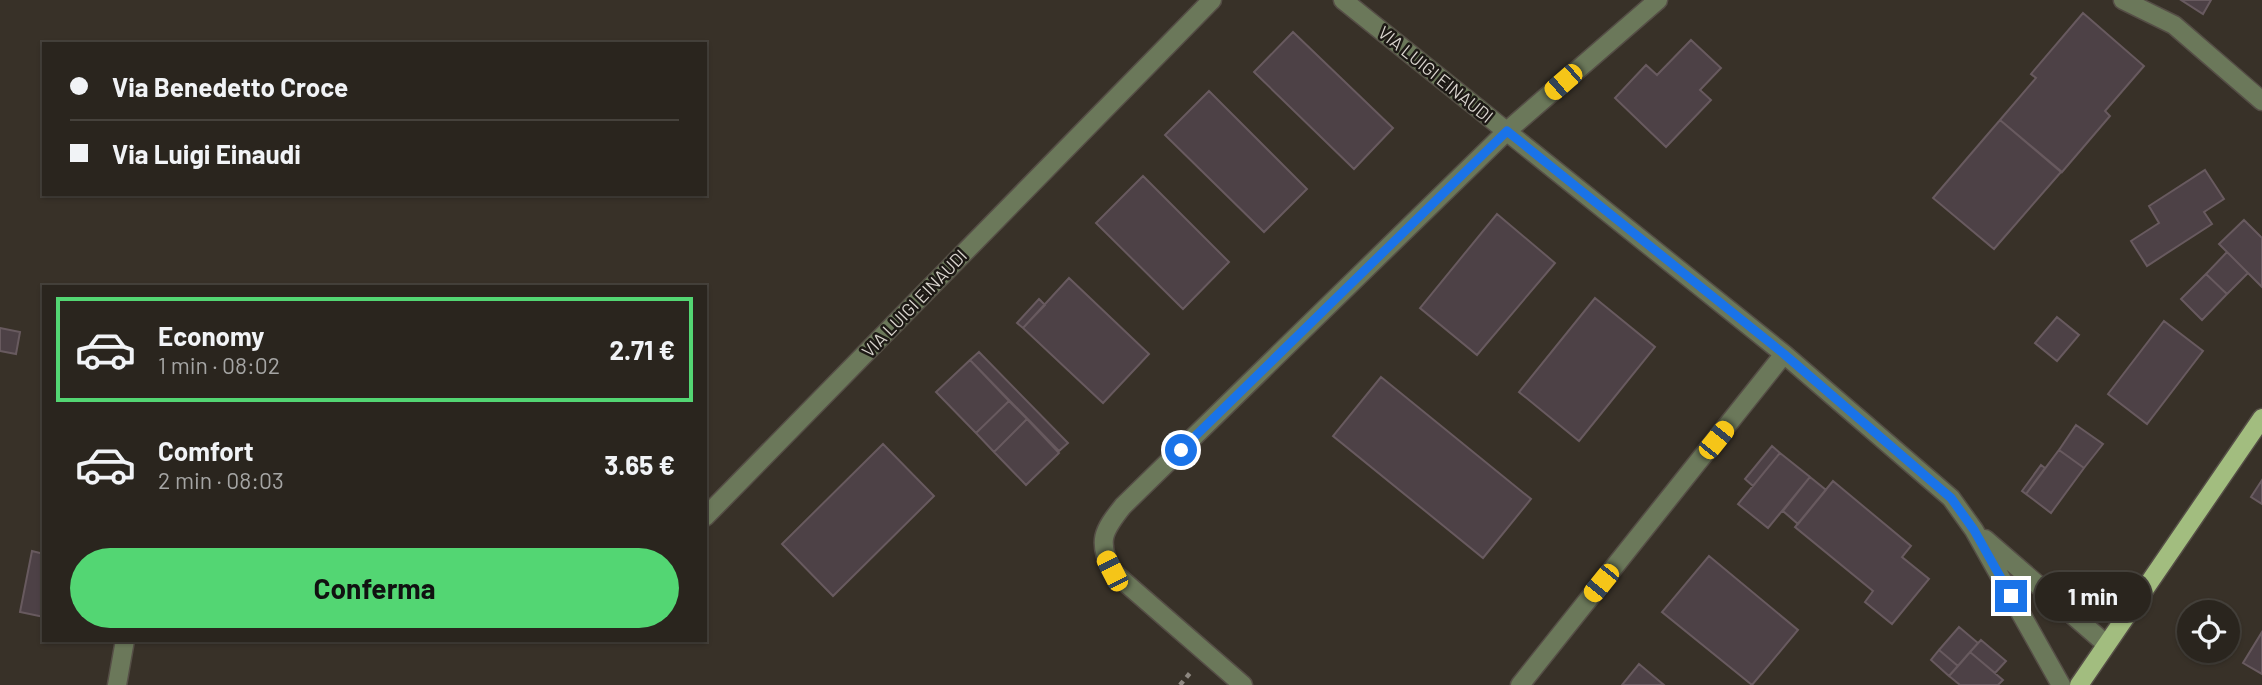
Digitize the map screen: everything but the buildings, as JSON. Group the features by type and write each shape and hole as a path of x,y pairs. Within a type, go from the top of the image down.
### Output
{"main road":[{"path":"2079,685 2262,418"}],"street":[{"name":"VIA LUIGI EINAUDI","path":"707,515 1212,0"},
{"name":"VIA LUIGI EINAUDI","path":"1343,0 1784,354 1951,498 1974,530 2061,685"},
{"path":"1243,685 1112,571 1104,554 1104,538 1108,525 1123,506 1507,131 1658,0"},
{"path":"2123,0 2174,24 2262,101"},
{"path":"1520,685 1784,354"},
{"name":"VIA LUIGI EINAUDI","path":"1974,530 2106,644"},
{"path":"117,685 125,642"}],"route":[{"path":"1181,450 1507,131 1784,354 1951,498 1974,530 2011,596"}]}
